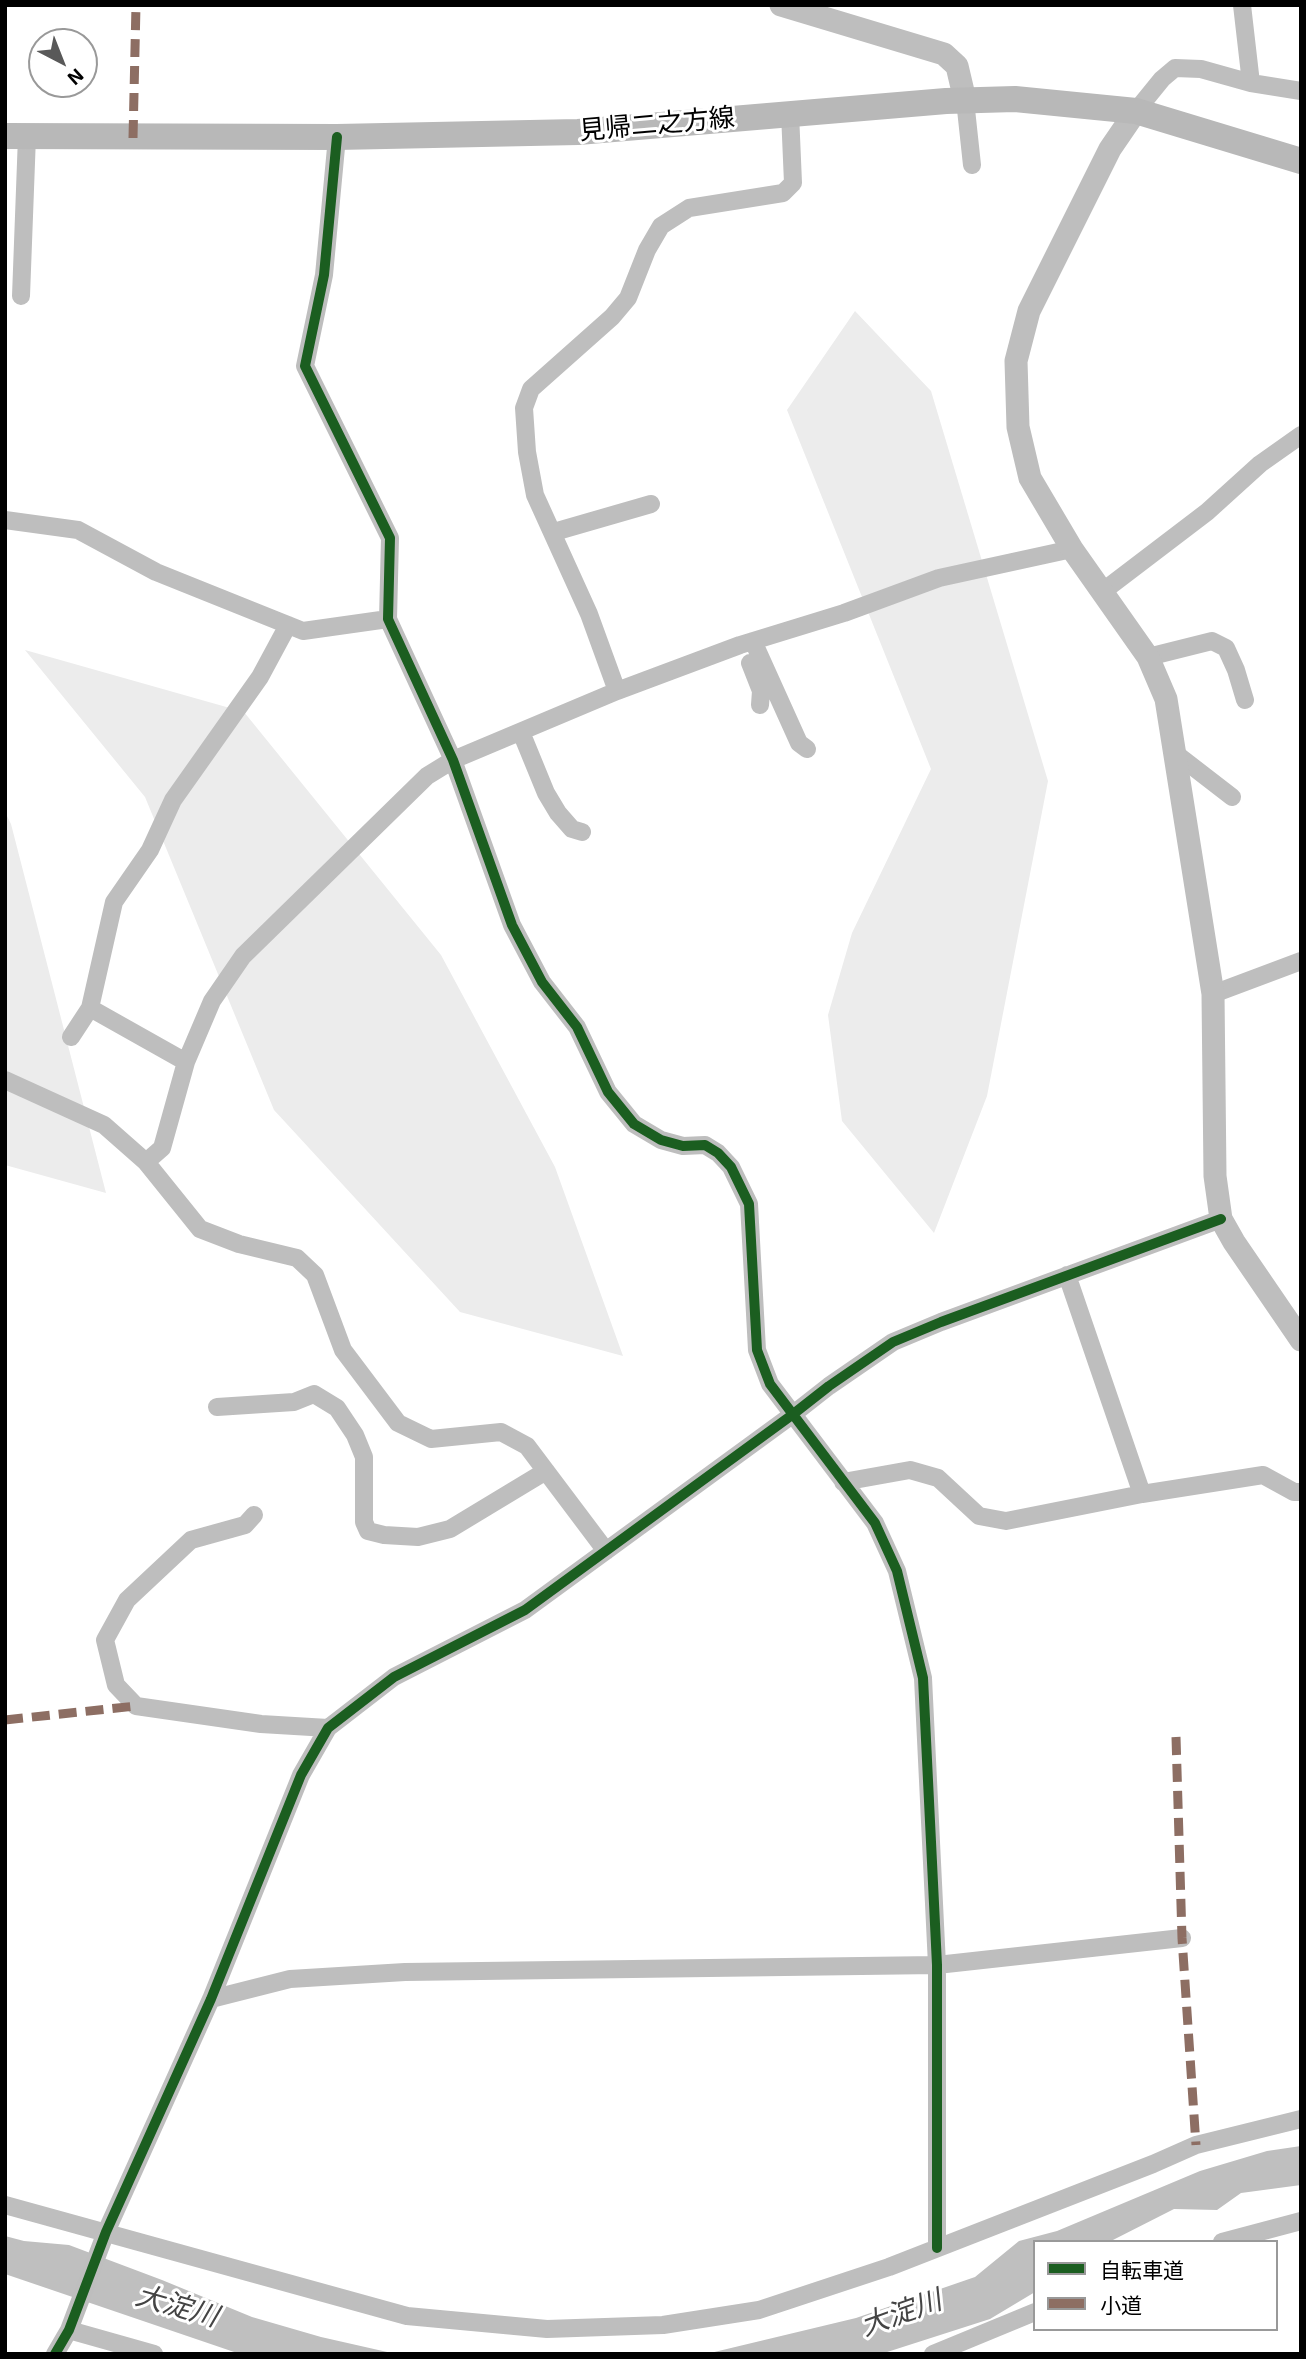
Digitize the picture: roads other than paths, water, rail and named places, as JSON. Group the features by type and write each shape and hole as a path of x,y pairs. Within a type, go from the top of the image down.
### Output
{"main road":[{"name":"見帰二之方線","path":"16,136 337,137 578,132 790,113 965,100 1015,99 1136,111 1301,161"}],"street":[{"path":"781,5 944,54 957,66 965,100 972,165"},
{"path":"1242,5 1251,83"},
{"path":"1301,90 1251,83 1201,69 1175,68 1162,79 1110,149 1029,311 1016,361 1018,427 1030,478 1072,549 1148,657 1166,699 1213,994 1214,1176 1222,1219 1234,1242 1301,1340"},
{"path":"617,691 589,614 535,495 527,452 524,408 531,390 612,317 628,298 647,250 661,226 689,208 783,193 793,183 790,113"},
{"path":"16,136 21,296"},
{"path":"337,137 324,275 304,366 390,538 388,620 453,760 512,925 542,982 577,1027 608,1092 634,1124 661,1140 683,1146 705,1144 732,1167 749,1204 757,1350 770,1384 875,1523 897,1571 923,1678 937,1965 937,2248"},
{"path":"1102,592 1207,512 1260,464 1301,435"},
{"path":"554,532 651,504"},
{"path":"5,520 78,530 156,572 303,631 388,620"},
{"path":"146,1162 162,1148 186,1062 212,1001 243,956 427,776 453,760 617,691 746,643 939,578 1072,549"},
{"path":"71,1037 90,1008 114,902 149,850 173,800 260,677 288,625"},
{"path":"1148,657 1212,641 1226,648 1245,700"},
{"path":"746,643 761,691 760,705"},
{"path":"746,643 799,743 807,748"},
{"path":"521,732 546,793 558,813 572,828 582,832"},
{"path":"1175,753 1232,797"},
{"path":"1213,994 1301,961"},
{"path":"90,1008 186,1062"},
{"path":"5,1080 104,1125 146,1162 200,1229 239,1244 297,1258 315,1275 344,1350 398,1423 431,1439 501,1432 527,1446 606,1551"},
{"path":"55,2354 69,2330 103,2239 211,1999 301,1775 328,1728 394,1677 525,1610 829,1386 893,1342 1222,1219"},
{"path":"1067,1275 1142,1494"},
{"path":"217,1407 295,1402 314,1394 337,1408 355,1435 364,1457 364,1522 369,1531 384,1535 418,1537 450,1529 546,1471"},
{"path":"843,1482 910,1470 938,1478 979,1516 1006,1521 1142,1494 1264,1475 1294,1492 1301,1492"},
{"path":"254,1515 245,1525 191,1540 127,1601 105,1640 116,1685 136,1706 261,1724 328,1728"},
{"path":"211,1999 290,1979 405,1972 937,1965 1182,1938"},
{"path":"5,2205 103,2239 407,2316 547,2329 663,2325 759,2310 889,2267 1196,2145 1301,2119"},
{"path":"1230,2240 1301,2221"},
{"path":"933,2354 1033,2313"},
{"path":"69,2330 154,2354"}],"water":[{"name":"大淀川","path":"1301,2146 1301,2185 1241,2193 1217,2210 1174,2209 1113,2240 1033,2240 1033,2293 990,2319 881,2354 706,2354 856,2318 975,2277 1019,2241 1057,2231 1200,2171 1267,2151"},
{"name":"大淀川","path":"5,2236 24,2241 69,2245 252,2317 321,2337 396,2354 240,2354 5,2274"}]}
